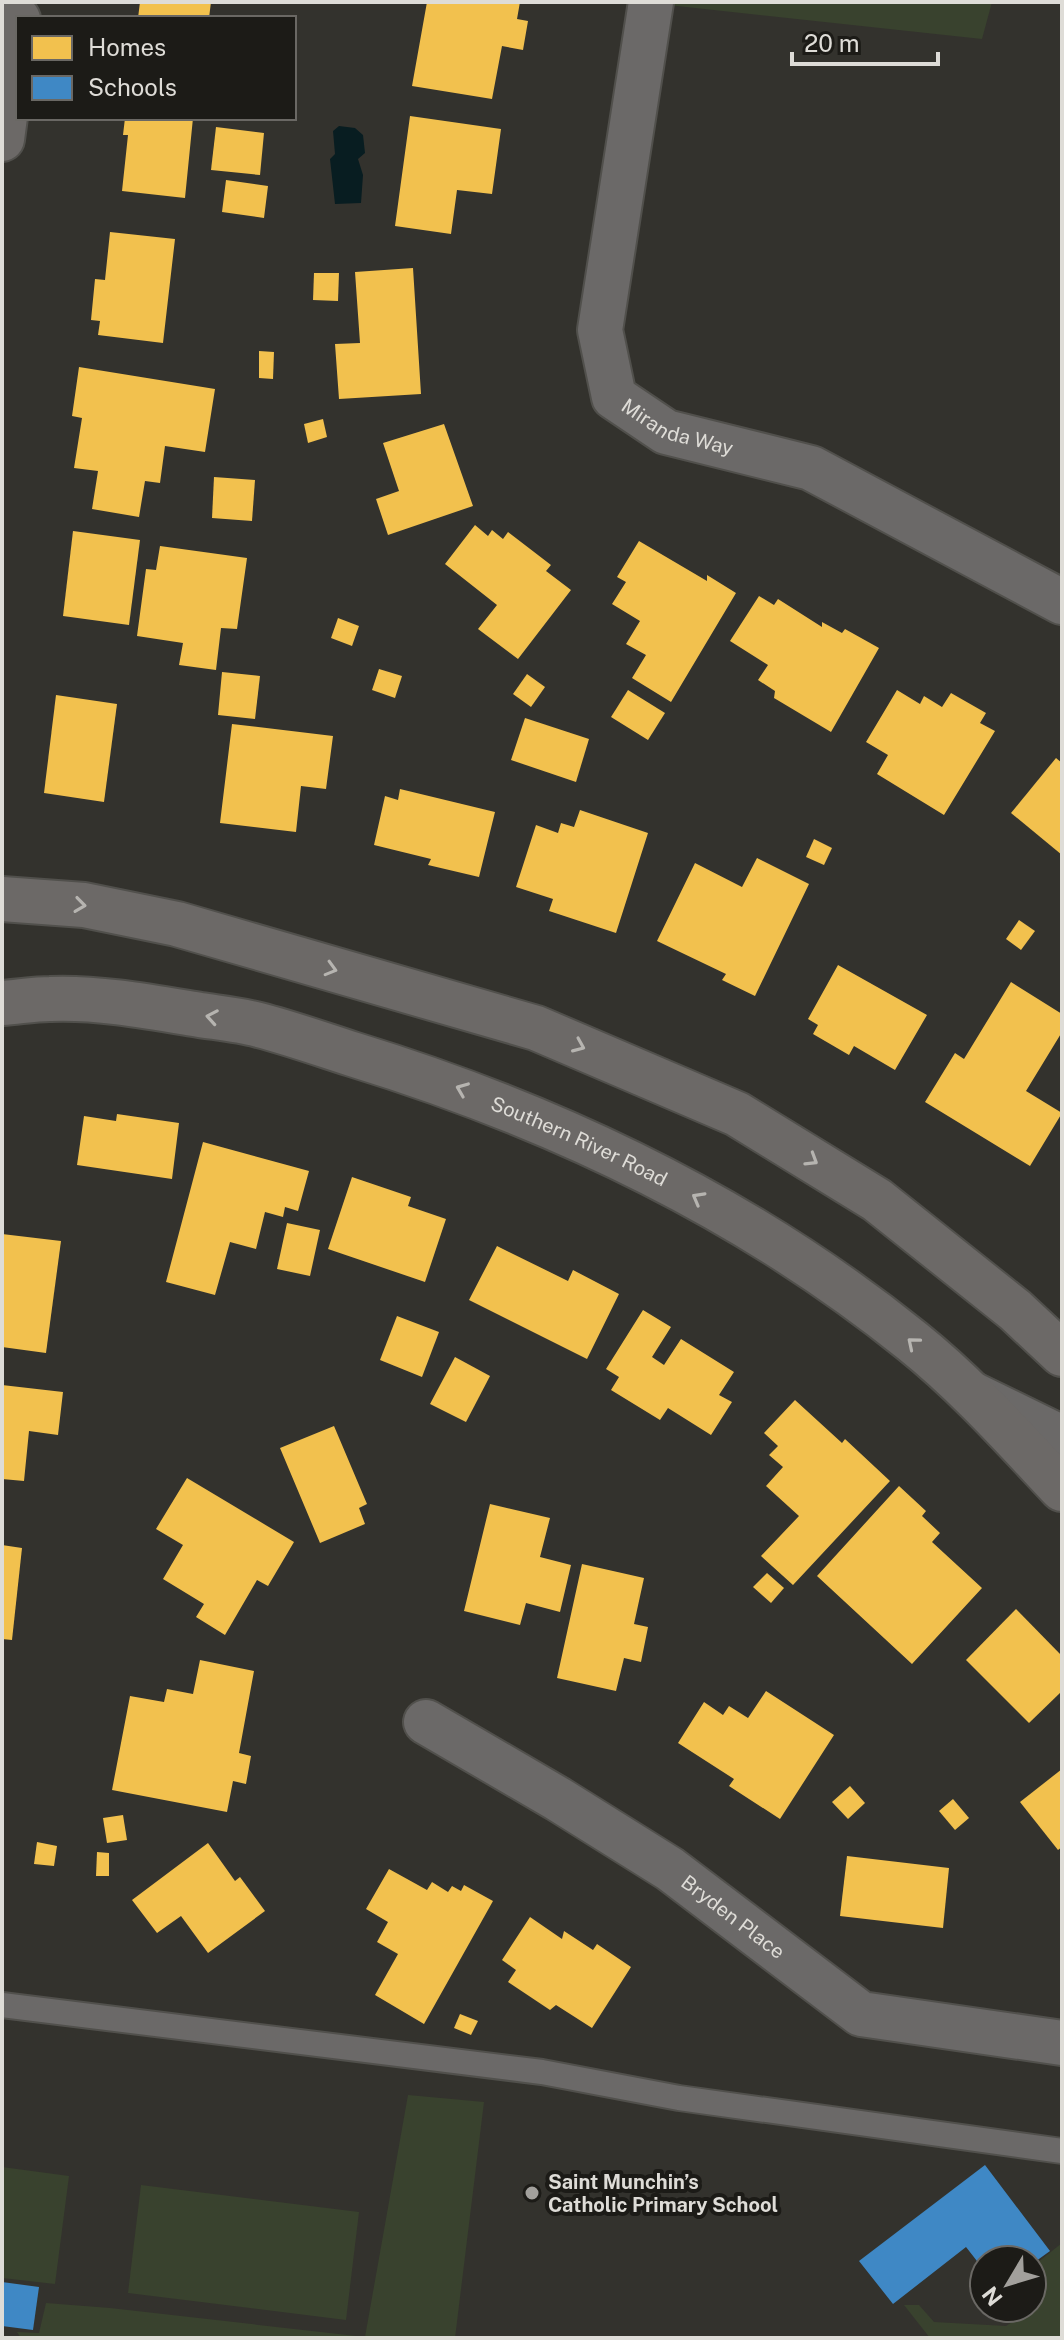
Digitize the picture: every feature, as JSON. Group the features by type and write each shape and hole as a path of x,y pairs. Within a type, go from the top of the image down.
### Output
{"main road":[{"path":"2,139 16,34"},
{"path":"2,899 84,905 207,933 536,1028 723,1107 877,1200 1015,1310 1062,1354"},
{"name":"Southern River Road","path":"2,1003 50,999 84,1001 162,1009 258,1025 439,1081 565,1130 676,1186 769,1239 867,1306 914,1342 972,1394 1062,1489"}],"street":[{"name":"Miranda Way","path":"651,2 600,330 614,397 666,432 811,468 1062,602"},
{"path":"972,1394 1062,1438"},
{"name":"Bryden Place","path":"426,1722 670,1869 861,2014 1062,2043"}],"lane":[{"path":"2,2005 542,2072 679,2098 1062,2151"}],"green space":[{"path":"669,2 992,2 982,39 668,5"},
{"path":"408,2095 484,2102 455,2338 21,2338 17,2332 39,2333 46,2303 365,2337"},
{"path":"2,2167 69,2176 55,2284 2,2278"},
{"path":"141,2185 359,2212 346,2320 128,2293"},
{"path":"1062,2243 1062,2338 930,2338 904,2305 919,2305 934,2322 1006,2326 1048,2324 1048,2254"}],"water":[{"path":"339,126 355,128 363,135 365,153 358,159 363,175 361,203 335,204 330,159 335,154 333,131"}],"building: Homes":[{"path":"140,2 211,2 209,16 138,16"},
{"path":"427,2 520,2 517,19 528,21 523,50 502,46 492,99 412,86"},
{"path":"410,116 501,129 492,194 457,190 451,234 395,226"},
{"path":"125,120 193,120 185,198 122,191 128,135 123,135"},
{"path":"216,127 264,133 260,175 211,170"},
{"path":"226,180 268,186 264,218 222,212"},
{"path":"110,232 175,239 163,343 98,335 100,321 91,320 95,279 105,280"},
{"path":"413,268 421,394 339,399 335,344 360,343 355,272"},
{"path":"314,273 339,273 338,301 313,300"},
{"path":"259,351 274,352 273,379 259,378"},
{"path":"79,367 215,389 205,452 165,446 160,483 145,481 139,517 92,509 98,471 74,468 82,418 72,416"},
{"path":"323,419 327,437 308,443 304,424"},
{"path":"444,424 473,506 388,535 376,499 399,491 383,443"},
{"path":"214,477 255,480 252,521 212,518"},
{"path":"475,525 488,536 492,530 503,539 508,532 551,565 546,571 571,590 518,659 478,629 497,605 445,564"},
{"path":"73,531 140,540 129,625 63,616"},
{"path":"639,541 707,581 707,575 736,593 671,702 632,678 646,655 626,644 640,621 612,604 626,582 617,577"},
{"path":"160,546 247,558 237,629 221,628 216,670 179,665 183,643 137,636 146,569 156,570"},
{"path":"759,596 774,605 778,599 822,627 822,622 842,633 845,629 879,648 831,732 774,698 775,691 758,680 768,665 730,641"},
{"path":"338,618 359,626 352,646 331,638"},
{"path":"379,669 402,676 395,698 372,690"},
{"path":"222,672 260,676 255,719 218,715"},
{"path":"527,674 545,687 531,707 513,694"},
{"path":"628,690 665,713 648,740 611,717"},
{"path":"897,690 920,704 924,696 942,707 951,693 986,713 980,723 995,731 944,815 877,774 888,755 866,742"},
{"path":"56,695 117,704 104,802 44,793"},
{"path":"525,718 589,739 576,782 511,760"},
{"path":"232,724 333,736 326,789 301,786 296,832 220,823"},
{"path":"1056,758 1062,763 1062,855 1011,813"},
{"path":"400,789 495,812 479,877 428,865 431,859 374,845 385,796 398,800"},
{"path":"580,810 648,833 616,933 549,911 553,899 516,887 536,825 558,833 561,823 574,827"},
{"path":"814,839 832,848 824,865 806,857"},
{"path":"757,858 809,884 755,996 722,980 726,974 657,941 695,863 742,887"},
{"path":"1019,920 1035,931 1021,950 1006,939"},
{"path":"838,965 927,1015 895,1070 854,1046 849,1055 813,1034 818,1025 808,1019"},
{"path":"1011,982 1062,1014 1062,1032 1026,1091 1062,1113 1030,1166 925,1102 955,1053 964,1059"},
{"path":"117,1114 179,1123 172,1179 77,1165 84,1116 116,1121"},
{"path":"203,1142 309,1171 298,1211 285,1207 283,1217 265,1212 256,1249 230,1242 215,1295 166,1282"},
{"path":"352,1177 411,1197 408,1206 446,1219 425,1282 328,1249"},
{"path":"287,1223 320,1230 310,1276 277,1269"},
{"path":"2,1234 61,1241 46,1353 2,1347"},
{"path":"497,1246 568,1281 573,1270 619,1294 587,1359 469,1300"},
{"path":"643,1310 671,1327 652,1357 664,1365 681,1339 734,1372 719,1395 732,1402 711,1435 668,1408 660,1420 611,1390 619,1377 606,1369"},
{"path":"397,1316 439,1332 422,1377 380,1360"},
{"path":"455,1357 490,1376 466,1422 430,1404"},
{"path":"2,1385 63,1392 58,1435 29,1431 24,1481 2,1479"},
{"path":"795,1400 842,1443 845,1439 890,1481 793,1585 761,1556 799,1516 766,1486 783,1467 769,1455 778,1446 764,1433"},
{"path":"334,1426 367,1504 359,1508 365,1524 320,1543 280,1448"},
{"path":"187,1478 294,1542 268,1586 257,1580 225,1635 196,1617 204,1604 163,1579 183,1545 156,1529"},
{"path":"899,1486 926,1511 922,1516 940,1533 932,1542 982,1588 912,1664 817,1576"},
{"path":"490,1504 550,1518 540,1557 571,1565 560,1612 526,1603 520,1625 464,1611"},
{"path":"2,1545 22,1548 12,1640 2,1639"},
{"path":"582,1564 644,1578 634,1624 648,1627 641,1662 624,1658 616,1691 557,1678"},
{"path":"767,1573 784,1588 771,1603 753,1587"},
{"path":"1016,1609 1062,1656 1062,1691 1029,1723 966,1660"},
{"path":"200,1660 254,1671 239,1753 251,1756 246,1784 233,1781 227,1812 112,1790 130,1696 164,1702 167,1689 193,1694"},
{"path":"766,1691 834,1735 780,1819 729,1786 734,1779 678,1743 704,1702 723,1715 729,1706 748,1718"},
{"path":"1062,1769 1062,1847 1058,1850 1020,1802"},
{"path":"850,1786 865,1803 848,1819 832,1802"},
{"path":"953,1799 969,1818 955,1830 939,1811"},
{"path":"123,1815 127,1840 107,1843 103,1818"},
{"path":"37,1842 57,1846 54,1866 34,1864"},
{"path":"208,1843 235,1881 240,1877 265,1911 208,1953 181,1916 157,1933 132,1900"},
{"path":"97,1852 109,1853 109,1876 96,1876"},
{"path":"847,1856 949,1868 943,1928 840,1916"},
{"path":"389,1869 427,1890 432,1882 448,1892 452,1886 461,1891 464,1885 493,1901 424,2024 375,1995 398,1954 377,1942 388,1922 366,1909"},
{"path":"530,1917 562,1939 564,1931 593,1950 597,1944 631,1967 592,2028 556,2005 550,2010 508,1982 516,1970 502,1960"},
{"path":"460,2014 478,2021 471,2035 454,2028"}],"building: Schools":[{"path":"985,2165 1045,2244 968,2244 968,2250 966,2247 893,2304 859,2261"},
{"path":"2,2282 39,2287 33,2330 2,2326"}],"place":[{"name":"Saint Munchin’s Catholic Primary School","path":"532,2193"}]}
